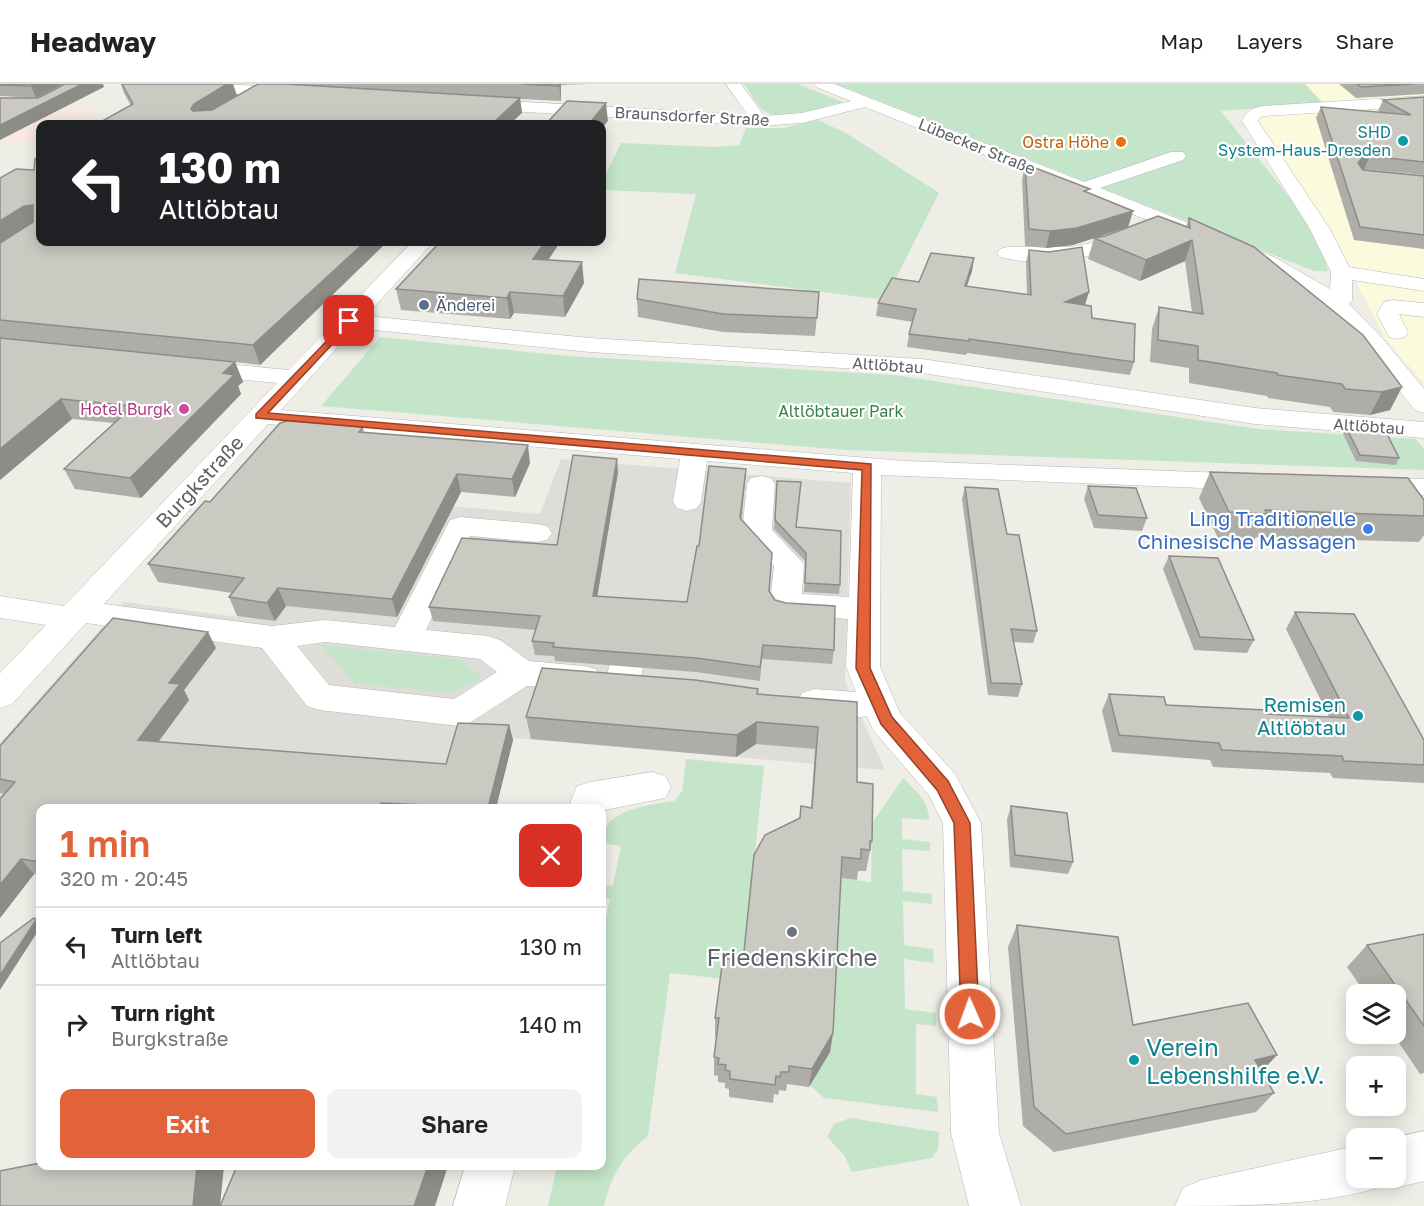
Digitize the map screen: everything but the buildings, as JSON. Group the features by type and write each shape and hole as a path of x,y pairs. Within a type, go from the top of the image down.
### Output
{"street":[{"path":"156,84 265,87 311,94"},
{"path":"733,84 760,121"},
{"name":"Lübecker Straße","path":"821,84 1267,261 1319,291 1355,323 1424,405"},
{"path":"234,107 265,87"},
{"path":"536,120 562,92"},
{"path":"1332,302 1341,300 1341,272 1320,229 1250,121 1253,114 1262,111 1424,101"},
{"name":"Braunsdorfer Straße","path":"460,103 760,121 802,118 866,102"},
{"path":"1083,188 1177,156"},
{"path":"1007,253 1046,256 1098,249 1166,221"},
{"name":"Burgkstraße","path":"0,695 419,246"},
{"path":"1341,272 1424,285"},
{"path":"1397,332 1388,314 1392,307 1424,310"},
{"name":"Altlöbtau","path":"349,321 590,345 922,366 1255,416 1424,430"},
{"path":"177,366 295,378"},
{"path":"1399,375 1424,377"},
{"path":"260,416 867,467 1023,475 1281,483"},
{"path":"687,502 695,452"},
{"path":"867,467 863,668 886,720 942,785 962,823 975,1133 995,1206"},
{"path":"761,484 757,532 789,564 786,603 864,609"},
{"path":"1341,485 1424,488"},
{"path":"405,639 460,526 537,533"},
{"path":"0,607 272,638 325,630 488,648 521,673"},
{"path":"272,638 320,697 459,713 521,673 635,674"},
{"path":"780,699 855,705 878,701"},
{"path":"588,804 590,797 652,787"},
{"path":"1406,1160 1424,1156"},
{"path":"479,1206 489,1170"},
{"path":"1201,1206 1346,1173"}],"shaded area":[{"path":"0,84 89,84 45,106 99,110 82,120 36,120 36,143 0,140"},
{"path":"1305,84 1424,84 1424,383 1386,340 1352,274 1253,114 1323,103"},
{"path":"561,459 851,483 845,681 885,770 513,738 497,804 36,804 36,808 0,804 0,743 124,602 238,617 325,495 540,514"}],"green space":[{"path":"744,84 798,84 843,102 791,114 771,114 761,108"},
{"path":"836,84 1305,84 1323,103 1221,111 1316,231 1328,271 1314,271"},
{"path":"818,120 846,133 939,193 885,300 675,273 696,194 606,190 606,173 621,143 715,147 739,145 746,128 783,128"},
{"name":"Altlöbtauer Park","path":"380,337 567,356 893,375 1259,429 1416,439 1424,449 1424,470 845,450 321,406"},
{"path":"321,645 459,659 481,677 479,681 446,693 355,683"},
{"path":"686,759 764,766 742,981 670,973 648,1136 631,1151 619,1167 604,1206 548,1206 556,1170 606,1170 606,918 610,899 606,898 606,885 613,886 621,846 606,844 606,829 618,816 628,811 674,801 682,791"},
{"path":"903,778 924,802 929,820 902,818 902,839 930,842 930,851 902,849 903,891 932,894 932,904 903,901 904,945 933,949 934,963 904,959 905,1009 936,1013 936,1026 916,1024 916,1094 937,1097 938,1112 824,1098 810,1085 819,1070 839,878 871,882 872,823"},
{"path":"850,1118 939,1132 938,1149 932,1158 852,1172 844,1155 827,1137 834,1124"}],"place":[{"name":"SHD System-Haus-Dresden","path":"1403,141"},
{"name":"Ostra Höhe","path":"1121,142"},
{"name":"Änderei","path":"424,305"},
{"name":"Hotel Burgk","path":"184,409"},
{"name":"Ling Traditionelle Chinesische Massagen","path":"1368,529"},
{"name":"Remisen Altlöbtau","path":"1358,716"},
{"name":"Friedenskirche","path":"792,932"},
{"name":"Verein Lebenshilfe e.V.","path":"1134,1060"}],"route":[{"path":"349,321 260,416 867,467 863,668 886,720 942,785 962,823 970,1014"}]}
